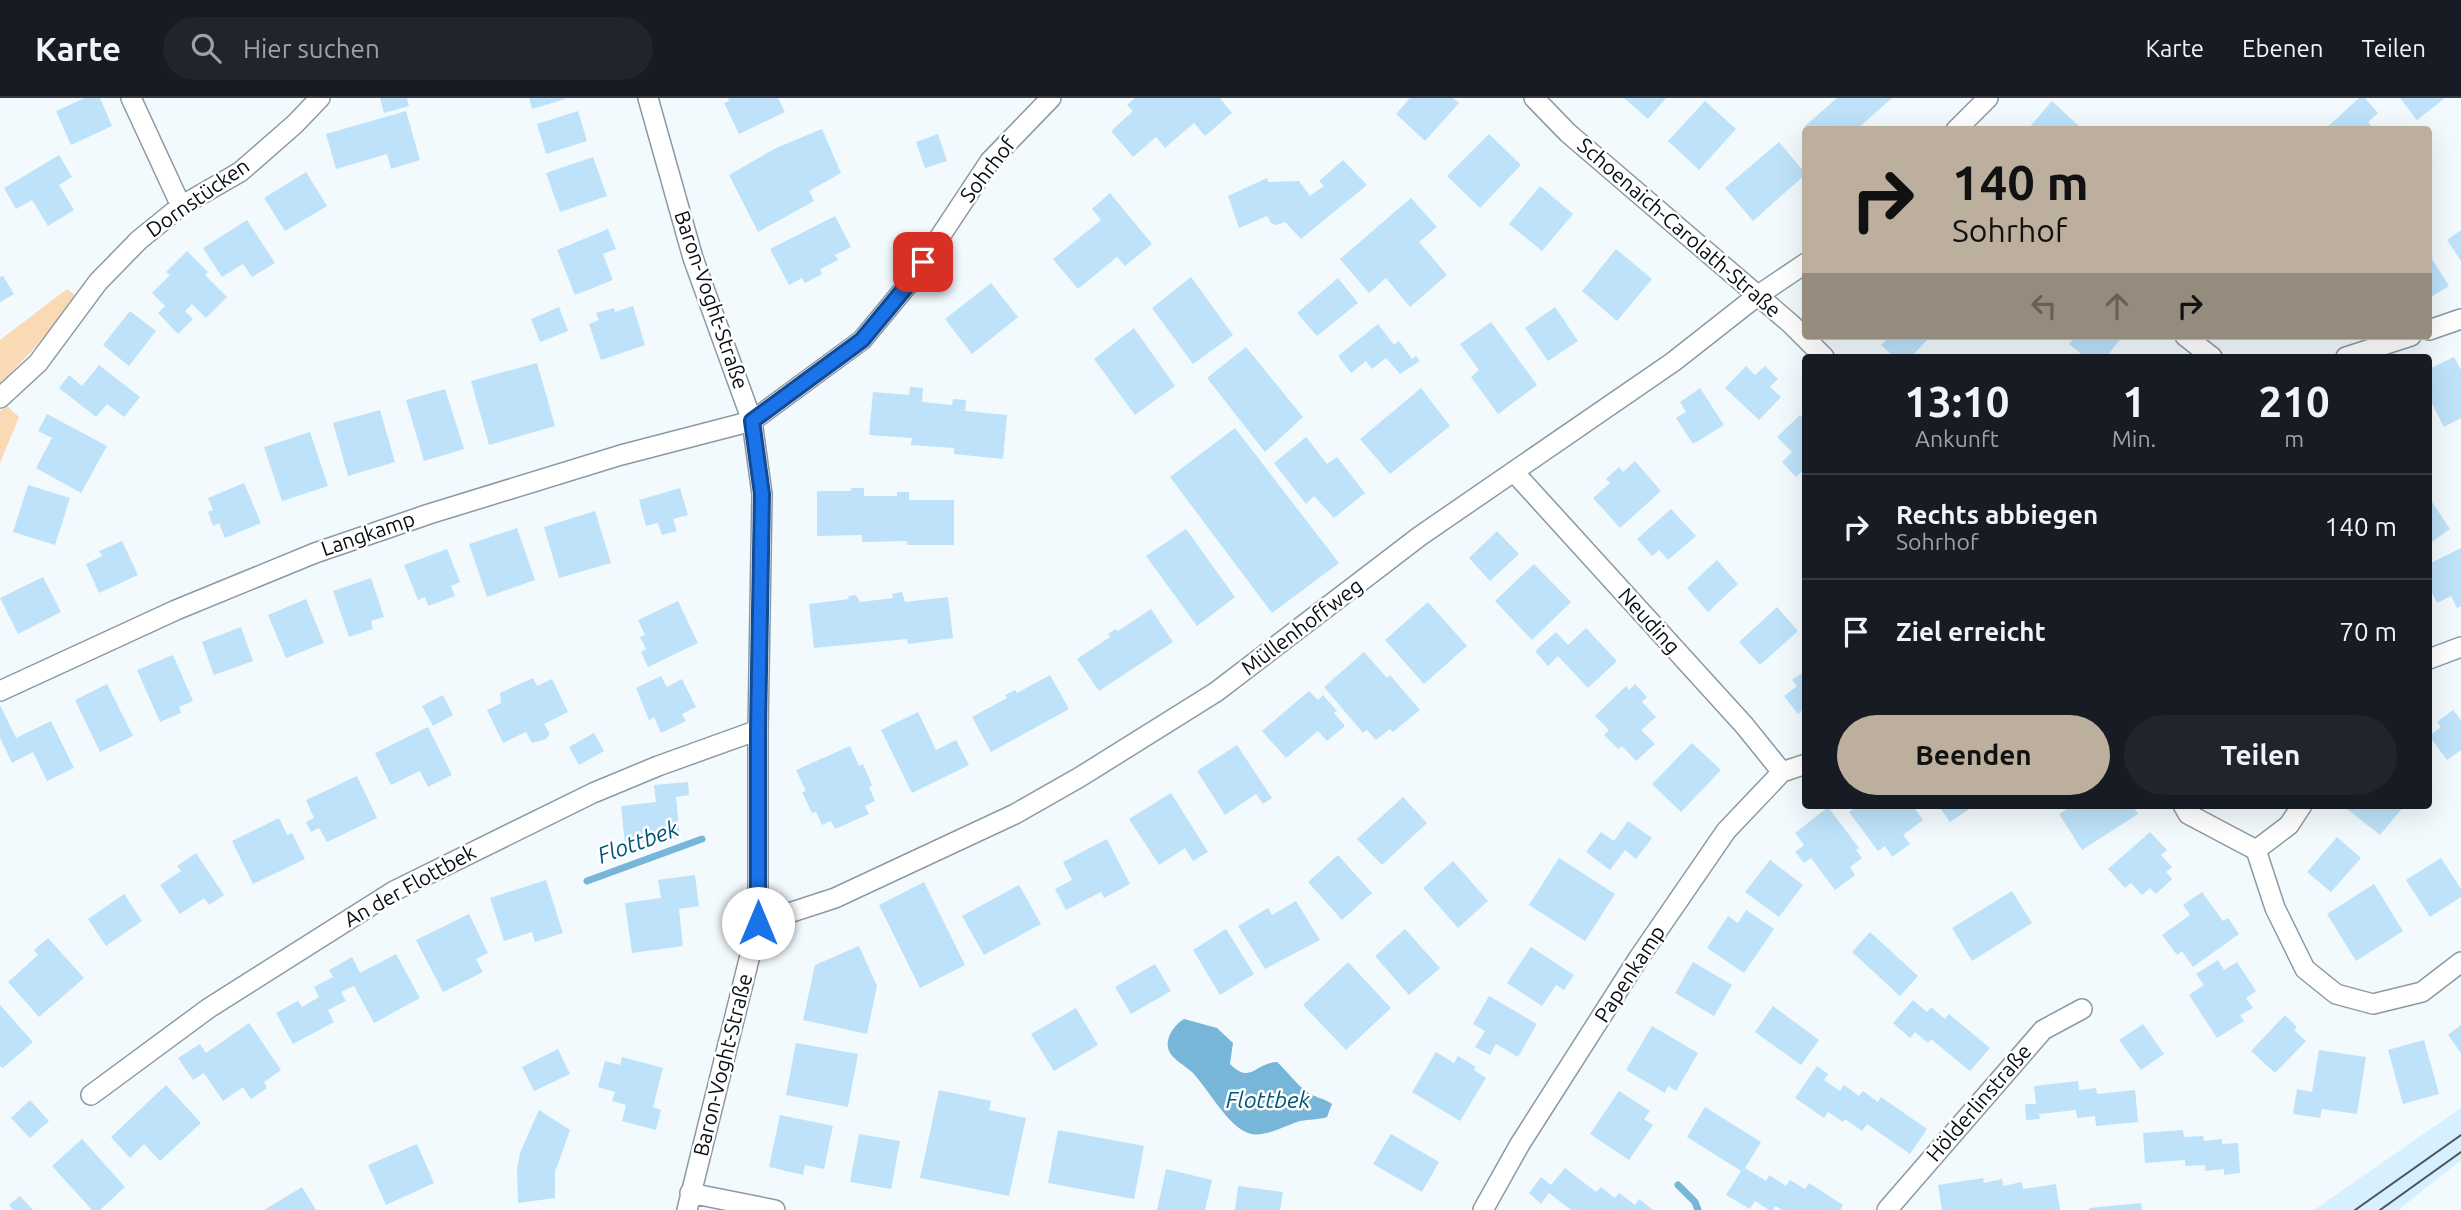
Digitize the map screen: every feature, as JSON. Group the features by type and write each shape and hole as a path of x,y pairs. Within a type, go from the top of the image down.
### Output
{"street":[{"path":"131,98 181,206"},
{"name":"Dornstücken","path":"0,398 38,363 106,273 139,240 181,206 240,172 295,124 320,98"},
{"name":"Baron-Voght-Straße","path":"648,98 693,258 752,421 762,494 758,923 689,1201"},
{"name":"Sohrhof","path":"752,421 862,340 910,282 990,161 1051,98"},
{"name":"Schoenaich-Carolath-Straße","path":"1534,98 1568,133 1802,335"},
{"path":"1961,126 1988,98"},
{"name":"Müllenhoffweg","path":"758,923 835,898 1015,814 1216,692 1420,536 1673,362 1757,296 1802,266"},
{"path":"2432,329 2461,319"},
{"name":"Schoenaich-Carolath-Straße","path":"1807,340 1821,354"},
{"path":"2190,340 2208,354"},
{"path":"2355,354 2398,340"},
{"name":"Langkamp","path":"0,691 176,610 315,553 429,514 596,463 752,421"},
{"name":"Neuding","path":"1514,472 1744,724 1782,772"},
{"path":"2432,658 2461,647"},
{"name":"An der Flottbek","path":"91,1095 209,1008 394,891 593,793 758,730"},
{"name":"Papenkamp","path":"1483,1210 1520,1144 1638,959 1726,831 1782,772 1802,765"},
{"path":"2185,809 2188,814 2256,850 2275,908 2305,969 2336,994 2373,1004 2422,992 2461,962"},
{"path":"2256,850 2289,825 2299,809"},
{"name":"Hölderlinstraße","path":"1887,1210 2043,1030 2082,1009"},
{"path":"689,1201 775,1210"}],"shaded area":[{"path":"67,289 75,295 67,307 40,341 0,383 0,340"},
{"path":"7,406 19,417 0,463 0,411"},
{"path":"2461,1108 2461,1160 2398,1210 2314,1210"}],"water":[{"name":"Flottbek","path":"1184,1019 1217,1028 1233,1043 1230,1064 1243,1073 1277,1062 1306,1091 1332,1104 1327,1117 1300,1121 1260,1134 1241,1129 1226,1115 1193,1073 1169,1051 1171,1033"}],"building":[{"path":"85,98 100,98 112,126 71,145 56,111"},
{"path":"380,98 407,98 409,106 384,113"},
{"path":"529,98 565,98 565,99 532,109"},
{"path":"728,98 778,98 785,112 739,134 724,103 729,101"},
{"path":"1135,98 1220,98 1232,113 1205,136 1194,123 1165,148 1156,137 1133,157 1111,131 1133,111 1127,105"},
{"path":"1410,98 1453,98 1459,103 1425,141 1396,114"},
{"path":"1624,98 1666,98 1648,119"},
{"path":"1837,98 1892,98 1860,126 1805,126"},
{"path":"2359,98 2365,98 2378,113 2368,122 2371,126 2328,126"},
{"path":"2400,98 2445,98 2417,120"},
{"path":"1705,101 1736,129 1699,170 1668,141"},
{"path":"2052,101 2079,126 2030,126"},
{"path":"406,111 420,160 391,169 387,154 336,169 326,134"},
{"path":"578,111 587,141 546,154 537,124"},
{"path":"822,129 841,173 809,191 814,201 758,232 729,175 776,148"},
{"path":"938,134 947,161 925,168 916,142"},
{"path":"1489,134 1521,165 1480,208 1447,176"},
{"path":"1779,142 1802,169 1802,178 1753,221 1725,188"},
{"path":"59,155 72,177 59,185 74,210 48,226 32,200 16,209 4,188"},
{"path":"593,157 607,196 560,212 546,173"},
{"path":"1343,160 1367,185 1301,239 1285,222 1276,225 1271,223 1267,216 1239,228 1228,196 1267,178 1268,182 1299,181 1310,196 1324,186 1319,181"},
{"path":"306,172 327,206 285,231 264,198"},
{"path":"1540,186 1573,214 1542,251 1509,224"},
{"path":"1110,193 1152,244 1125,266 1117,257 1078,289 1053,259 1101,220 1092,209"},
{"path":"1411,198 1437,227 1419,242 1447,275 1410,307 1386,278 1369,293 1340,259"},
{"path":"835,216 851,247 835,255 838,260 820,269 822,274 805,283 802,278 789,285 770,249"},
{"path":"247,220 275,263 252,277 243,264 222,277 203,248"},
{"path":"608,229 616,249 603,254 613,280 575,295 557,250"},
{"path":"2461,230 2461,261 2447,240"},
{"path":"1616,249 1652,279 1617,321 1582,291"},
{"path":"187,251 208,272 205,275 227,297 206,318 192,304 185,311 193,319 178,334 158,313 165,306 152,293 170,275 166,272"},
{"path":"2432,259 2449,286 2432,296"},
{"path":"3,276 14,294 0,302 0,277"},
{"path":"1191,277 1233,335 1193,364 1152,308"},
{"path":"1338,278 1358,303 1317,336 1297,313"},
{"path":"991,283 1018,317 972,354 945,319"},
{"path":"633,306 645,345 601,360 589,324 599,320 596,313 614,308 615,312"},
{"path":"559,307 568,331 540,342 531,319"},
{"path":"1555,307 1578,341 1548,361 1525,328"},
{"path":"130,311 156,331 129,366 103,345"},
{"path":"1491,322 1537,385 1498,414 1471,377 1479,370 1460,344"},
{"path":"1378,324 1394,345 1399,341 1412,359 1416,356 1420,361 1400,374 1386,358 1372,369 1366,361 1351,373 1338,356"},
{"path":"1134,328 1175,386 1135,415 1094,359"},
{"path":"1886,340 1927,340 1914,354 1891,354 1881,345"},
{"path":"2072,340 2120,340 2108,354 2081,354 2069,344"},
{"path":"1246,347 1303,417 1265,452 1207,378"},
{"path":"2454,357 2461,370 2461,418 2444,427 2432,404 2432,368"},
{"path":"537,363 555,426 489,445 471,381"},
{"path":"99,365 140,397 124,417 107,404 96,417 59,388 69,375 82,386"},
{"path":"1746,366 1755,375 1765,366 1778,379 1770,387 1781,397 1759,420 1725,388"},
{"path":"910,387 923,388 922,402 952,405 953,399 966,400 965,411 1007,415 1003,459 954,454 954,448 911,445 912,438 869,435 873,392 909,395"},
{"path":"1421,388 1450,426 1390,474 1360,439"},
{"path":"1700,388 1724,425 1693,444 1676,418 1686,412 1680,402"},
{"path":"445,389 464,449 424,461 406,400"},
{"path":"380,410 395,462 348,476 333,423"},
{"path":"47,414 107,446 81,493 36,468 52,438 38,431"},
{"path":"1800,415 1802,417 1802,472 1796,477 1782,462 1792,452 1777,437"},
{"path":"1235,428 1339,563 1272,613 1170,477"},
{"path":"310,432 328,486 282,501 264,447"},
{"path":"1306,437 1327,464 1337,457 1365,493 1334,518 1314,496 1306,504 1274,463"},
{"path":"1635,461 1661,491 1620,528 1593,498 1610,483 1606,479 1619,467 1623,472"},
{"path":"244,483 261,523 225,538 219,523 213,526 208,512 213,510 208,498"},
{"path":"28,485 70,498 55,545 13,532"},
{"path":"680,488 688,515 673,519 677,531 662,535 658,523 646,526 639,500"},
{"path":"851,488 864,488 864,496 897,496 897,492 909,492 909,500 954,500 954,545 907,545 907,541 862,542 862,535 817,536 817,491 851,491"},
{"path":"2432,502 2450,529 2432,542"},
{"path":"1671,509 1696,536 1668,560 1659,550 1652,556 1637,539"},
{"path":"595,511 611,563 559,578 544,527"},
{"path":"517,528 535,580 487,597 469,544"},
{"path":"1186,529 1235,597 1197,626 1146,556"},
{"path":"1497,531 1519,554 1490,581 1469,558"},
{"path":"122,541 138,575 99,593 86,564 102,556 99,551"},
{"path":"2461,548 2461,606 2457,608 2451,596 2437,603 2432,592 2432,562"},
{"path":"447,549 460,582 451,586 455,596 428,606 425,597 418,600 404,565"},
{"path":"1717,560 1738,584 1708,612 1687,588"},
{"path":"1534,564 1571,602 1532,640 1495,601"},
{"path":"43,577 61,612 18,634 0,598"},
{"path":"371,578 384,617 371,621 373,629 349,637 333,591"},
{"path":"902,592 905,602 948,597 953,638 908,644 907,639 814,648 809,604 849,599 848,596 856,595 860,602 893,598 892,594"},
{"path":"306,599 324,643 286,658 268,615"},
{"path":"678,601 698,643 648,667 641,652 646,649 640,637 645,635 638,620"},
{"path":"1428,602 1467,646 1424,684 1385,640"},
{"path":"1777,607 1798,631 1760,665 1739,642"},
{"path":"1151,609 1173,642 1099,691 1077,659 1110,637 1108,634 1116,629 1118,631"},
{"path":"241,627 253,661 214,675 202,642"},
{"path":"1586,628 1617,661 1588,688 1558,656 1548,666 1535,651 1556,632 1568,645"},
{"path":"1364,652 1387,678 1390,675 1420,710 1393,732 1390,729 1376,740 1367,730 1363,733 1324,687"},
{"path":"173,655 193,701 179,707 181,713 160,722 137,670"},
{"path":"1802,673 1802,710 1798,714 1784,696 1797,686 1792,680"},
{"path":"1050,675 1069,709 991,752 972,717 1007,698 1005,695 1015,690 1017,693"},
{"path":"661,676 667,687 682,679 696,707 682,714 686,721 661,733 654,717 649,720 636,688"},
{"path":"533,678 537,686 552,679 568,712 544,724 550,734 546,739 532,743 526,732 503,743 487,710 501,703 500,693"},
{"path":"107,684 133,736 100,752 75,700"},
{"path":"1635,684 1647,697 1642,702 1656,717 1641,730 1655,744 1636,761 1622,746 1618,749 1604,735 1609,730 1595,716 1626,686 1629,690"},
{"path":"1309,691 1318,700 1323,695 1337,711 1334,713 1345,726 1327,741 1318,731 1286,758 1262,731"},
{"path":"443,695 453,715 433,726 422,706"},
{"path":"0,705 16,738 51,721 74,768 47,781 33,752 12,763 0,738"},
{"path":"2453,710 2461,720 2461,750 2447,760 2432,740 2432,734 2441,727 2437,722"},
{"path":"918,712 936,750 956,740 969,765 912,793 881,730"},
{"path":"428,727 452,775 428,787 420,771 391,785 375,753"},
{"path":"594,733 604,751 579,765 569,747"},
{"path":"1692,743 1721,770 1681,812 1652,784"},
{"path":"1237,745 1272,798 1263,804 1256,794 1225,815 1197,771"},
{"path":"850,746 859,766 863,764 875,801 865,806 869,814 835,829 831,821 822,825 816,812 812,813 796,770"},
{"path":"357,776 377,818 327,842 319,828 311,832 306,822 314,818 306,800"},
{"path":"688,782 689,795 676,797 680,838 625,844 621,806 656,802 654,785"},
{"path":"1171,793 1208,852 1193,861 1185,848 1159,865 1129,819"},
{"path":"1403,797 1427,823 1382,865 1357,839"},
{"path":"1825,809 1830,809 1859,848 1856,850 1862,858 1850,867 1855,875 1835,890 1811,858 1804,863 1795,852 1804,845 1795,833"},
{"path":"1853,809 1915,809 1923,820 1903,835 1910,844 1892,857 1885,846 1878,851 1849,812"},
{"path":"1941,809 1969,809 1950,822"},
{"path":"2067,809 2135,809 2138,814 2082,850 2059,814"},
{"path":"2347,809 2402,809 2380,835"},
{"path":"279,818 287,835 292,833 305,859 253,884 232,841"},
{"path":"1628,821 1652,838 1636,859 1625,850 1610,870 1586,852 1601,832 1614,841"},
{"path":"2150,832 2167,850 2161,855 2172,867 2166,872 2172,879 2156,894 2150,888 2142,895 2131,883 2125,888 2108,869"},
{"path":"2337,837 2361,858 2331,892 2307,872"},
{"path":"1107,839 1130,884 1104,898 1101,892 1066,910 1055,889 1072,880 1063,862"},
{"path":"196,853 224,895 209,905 204,898 180,914 160,885 181,871 177,866"},
{"path":"1338,855 1372,893 1342,920 1308,882"},
{"path":"1559,858 1615,894 1585,941 1529,905"},
{"path":"2441,858 2461,889 2461,897 2430,917 2406,880"},
{"path":"1770,860 1803,885 1779,917 1745,892"},
{"path":"1453,861 1488,901 1458,928 1423,888"},
{"path":"695,875 699,906 679,909 683,946 632,953 625,903 661,898 658,880"},
{"path":"546,880 563,933 535,942 532,932 504,941 490,898"},
{"path":"924,882 965,965 920,988 879,905"},
{"path":"2374,884 2403,931 2356,961 2327,914"},
{"path":"1019,885 1041,924 984,955 962,916"},
{"path":"2012,891 2032,923 1972,961 1952,928"},
{"path":"2202,892 2223,921 2228,918 2239,934 2193,967 2182,951 2177,955 2162,935 2190,915 2183,905"},
{"path":"124,894 142,921 106,946 88,919"},
{"path":"1296,901 1320,940 1265,969 1238,926 1268,908 1272,915"},
{"path":"1746,910 1774,929 1744,973 1707,948 1728,916 1738,923"},
{"path":"469,914 488,953 476,959 483,972 443,992 416,940"},
{"path":"1226,929 1254,974 1220,995 1193,950"},
{"path":"1405,929 1440,968 1409,995 1375,956"},
{"path":"1870,932 1918,976 1900,996 1852,952"},
{"path":"48,938 84,978 39,1017 8,982 38,955 34,950"},
{"path":"859,946 877,986 867,1034 803,1020 815,965"},
{"path":"1531,947 1574,975 1564,990 1556,985 1542,1006 1507,983"},
{"path":"396,954 420,998 374,1023 354,986 341,992 346,1001 328,1010 334,1022 293,1044 276,1013 298,1001 302,1007 319,997 314,987 333,977 329,970 352,957 360,973"},
{"path":"2218,960 2224,970 2237,962 2256,991 2246,998 2253,1008 2240,1015 2244,1021 2217,1038 2189,995 2204,985 2196,974"},
{"path":"1348,962 1391,1008 1346,1050 1303,1005"},
{"path":"1693,962 1732,985 1714,1016 1675,993"},
{"path":"1155,964 1171,991 1131,1014 1115,987"},
{"path":"1489,996 1537,1024 1518,1057 1496,1044 1490,1055 1475,1047 1485,1031 1473,1024"},
{"path":"1913,1000 1927,1012 1931,1007 1945,1019 1949,1014 1990,1048 1970,1071 1931,1039 1928,1043 1915,1032 1910,1038 1893,1023"},
{"path":"0,1005 33,1042 3,1068 0,1066"},
{"path":"1773,1006 1819,1040 1801,1065 1755,1032"},
{"path":"1076,1008 1098,1045 1054,1071 1031,1034"},
{"path":"2285,1015 2297,1027 2294,1030 2306,1041 2275,1073 2251,1051"},
{"path":"249,1023 281,1070 264,1082 267,1088 251,1099 243,1087 223,1101 204,1073 193,1080 178,1058 200,1044 206,1053"},
{"path":"2143,1024 2164,1054 2141,1070 2119,1040"},
{"path":"2461,1025 2461,1053 2448,1035"},
{"path":"1652,1026 1698,1053 1676,1091 1668,1086 1665,1093 1626,1070"},
{"path":"2424,1040 2439,1094 2403,1104 2388,1050"},
{"path":"796,1043 858,1054 848,1107 786,1095"},
{"path":"558,1049 570,1074 534,1091 522,1067"},
{"path":"2319,1050 2366,1057 2357,1114 2322,1109 2320,1118 2293,1114 2297,1089 2312,1092"},
{"path":"1436,1052 1454,1063 1458,1056 1476,1067 1474,1070 1486,1078 1460,1121 1412,1092"},
{"path":"622,1057 663,1068 653,1107 661,1110 656,1130 622,1121 626,1105 612,1101 615,1092 598,1087 605,1061 620,1065"},
{"path":"1817,1066 1828,1074 1824,1080 1840,1091 1844,1085 1859,1096 1863,1091 1878,1102 1881,1097 1927,1129 1910,1154 1867,1124 1862,1131 1845,1119 1843,1122 1828,1112 1824,1118 1795,1098"},
{"path":"2078,1081 2079,1090 2096,1088 2097,1094 2135,1090 2138,1122 2096,1126 2095,1116 2077,1118 2076,1110 2039,1114 2040,1119 2026,1120 2025,1104 2036,1104 2034,1086"},
{"path":"166,1085 201,1123 160,1161 144,1144 130,1158 111,1137"},
{"path":"939,1090 991,1101 989,1110 1026,1118 1009,1196 920,1178"},
{"path":"1619,1091 1650,1111 1644,1119 1653,1125 1629,1160 1590,1134"},
{"path":"30,1100 49,1121 30,1138 11,1118"},
{"path":"1705,1107 1761,1142 1745,1168 1766,1181 1769,1175 1786,1186 1790,1180 1805,1189 1809,1183 1843,1205 1840,1210 1782,1210 1775,1206 1773,1210 1769,1210 1755,1201 1750,1209 1726,1195 1741,1171 1687,1137"},
{"path":"539,1110 570,1130 555,1172 555,1198 518,1203 517,1168 520,1153"},
{"path":"780,1115 833,1126 824,1169 805,1165 803,1175 769,1167"},
{"path":"1058,1130 1144,1146 1134,1199 1048,1183"},
{"path":"2183,1130 2184,1137 2203,1136 2204,1141 2222,1139 2222,1144 2238,1143 2240,1173 2224,1175 2224,1169 2205,1171 2205,1165 2185,1166 2185,1160 2145,1163 2143,1133"},
{"path":"859,1134 900,1141 891,1189 850,1182"},
{"path":"1391,1134 1439,1162 1422,1192 1373,1164"},
{"path":"82,1139 125,1187 100,1210 92,1210 52,1166"},
{"path":"417,1144 434,1183 386,1205 368,1165"},
{"path":"1565,1168 1596,1192 1601,1187 1615,1198 1619,1193 1635,1205 1639,1199 1653,1210 1571,1210 1549,1193 1541,1204 1529,1193 1541,1177 1551,1185"},
{"path":"1166,1169 1212,1180 1205,1210 1157,1210"},
{"path":"1983,1178 1984,1183 2002,1179 2003,1186 2022,1182 2023,1189 2056,1184 2060,1210 1942,1210 1938,1185"},
{"path":"1238,1186 1283,1192 1280,1210 1235,1210"},
{"path":"302,1187 316,1210 264,1210"},
{"path":"20,1196 33,1210 13,1210 9,1205"},
{"path":"2141,1203 2142,1210 2089,1208"}],"waterway":[{"name":"Flottbek","path":"587,881 702,839"},
{"path":"1678,1185 1695,1202 1698,1210"}],"tram line":[{"path":"2355,1210 2461,1135"},
{"path":"2380,1210 2461,1152"}],"route":[{"path":"758,923 762,494 752,421 862,340 923,262"}]}
